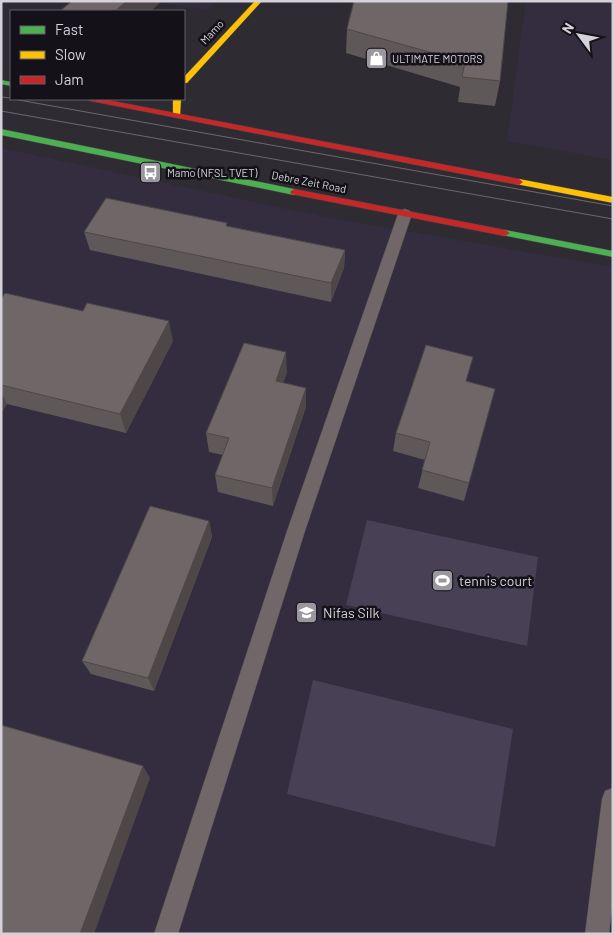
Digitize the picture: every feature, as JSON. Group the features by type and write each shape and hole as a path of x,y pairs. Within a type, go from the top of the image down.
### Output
{"main road":[{"name":"Mamo","path":"185,81 260,1"},
{"path":"96,100 613,200"},
{"path":"123,105 133,100"},
{"path":"177,100 177,115"},
{"name":"Debre Zeit Road","path":"1,132 613,254"}],"lane":[{"path":"166,934 293,540 405,214"},
{"path":"597,934 613,799"}],"shaded area":[{"path":"151,1 215,1 207,10"},
{"path":"526,1 613,1 613,160 507,141"},
{"name":"Nifas Silk","path":"1,148 325,217 613,267 613,934 1,934"},
{"name":"tennis court","path":"367,520 538,557 527,646 346,605"},
{"path":"313,680 513,729 495,847 287,794"}],"building":[{"path":"72,1 127,1 116,10 61,10"},
{"path":"354,1 508,1 500,81 462,77 465,62 347,29"},
{"path":"106,198 227,223 226,226 345,250 331,283 84,232"},
{"path":"5,293 83,311 87,303 169,321 120,414 1,385 1,299"},
{"path":"244,343 286,352 276,381 306,388 272,488 215,475 229,438 206,433"},
{"path":"426,345 473,357 466,381 495,389 469,483 422,470 430,442 396,433"},
{"path":"150,506 209,521 148,678 82,661"},
{"path":"1,725 143,766 80,934 1,934"}],"tram line":[{"path":"1,97 10,98"},
{"path":"19,100 613,206"},
{"path":"1,111 613,219"}],"traffic: fast":[{"path":"1,82 10,84"},
{"path":"1,132 294,192"},
{"path":"505,233 613,254"}],"traffic: slow":[{"path":"185,80 259,1"},
{"path":"177,100 177,115"},
{"path":"519,182 613,200"}],"traffic: jam":[{"path":"96,100 519,182"},
{"path":"294,192 505,233"}],"place":[{"name":"ULTIMATE MOTORS","path":"376,59"},
{"name":"Mamo (NFSL TVET)","path":"151,173"},
{"name":"tennis court","path":"443,581"},
{"name":"Nifas Silk","path":"307,613"}]}
